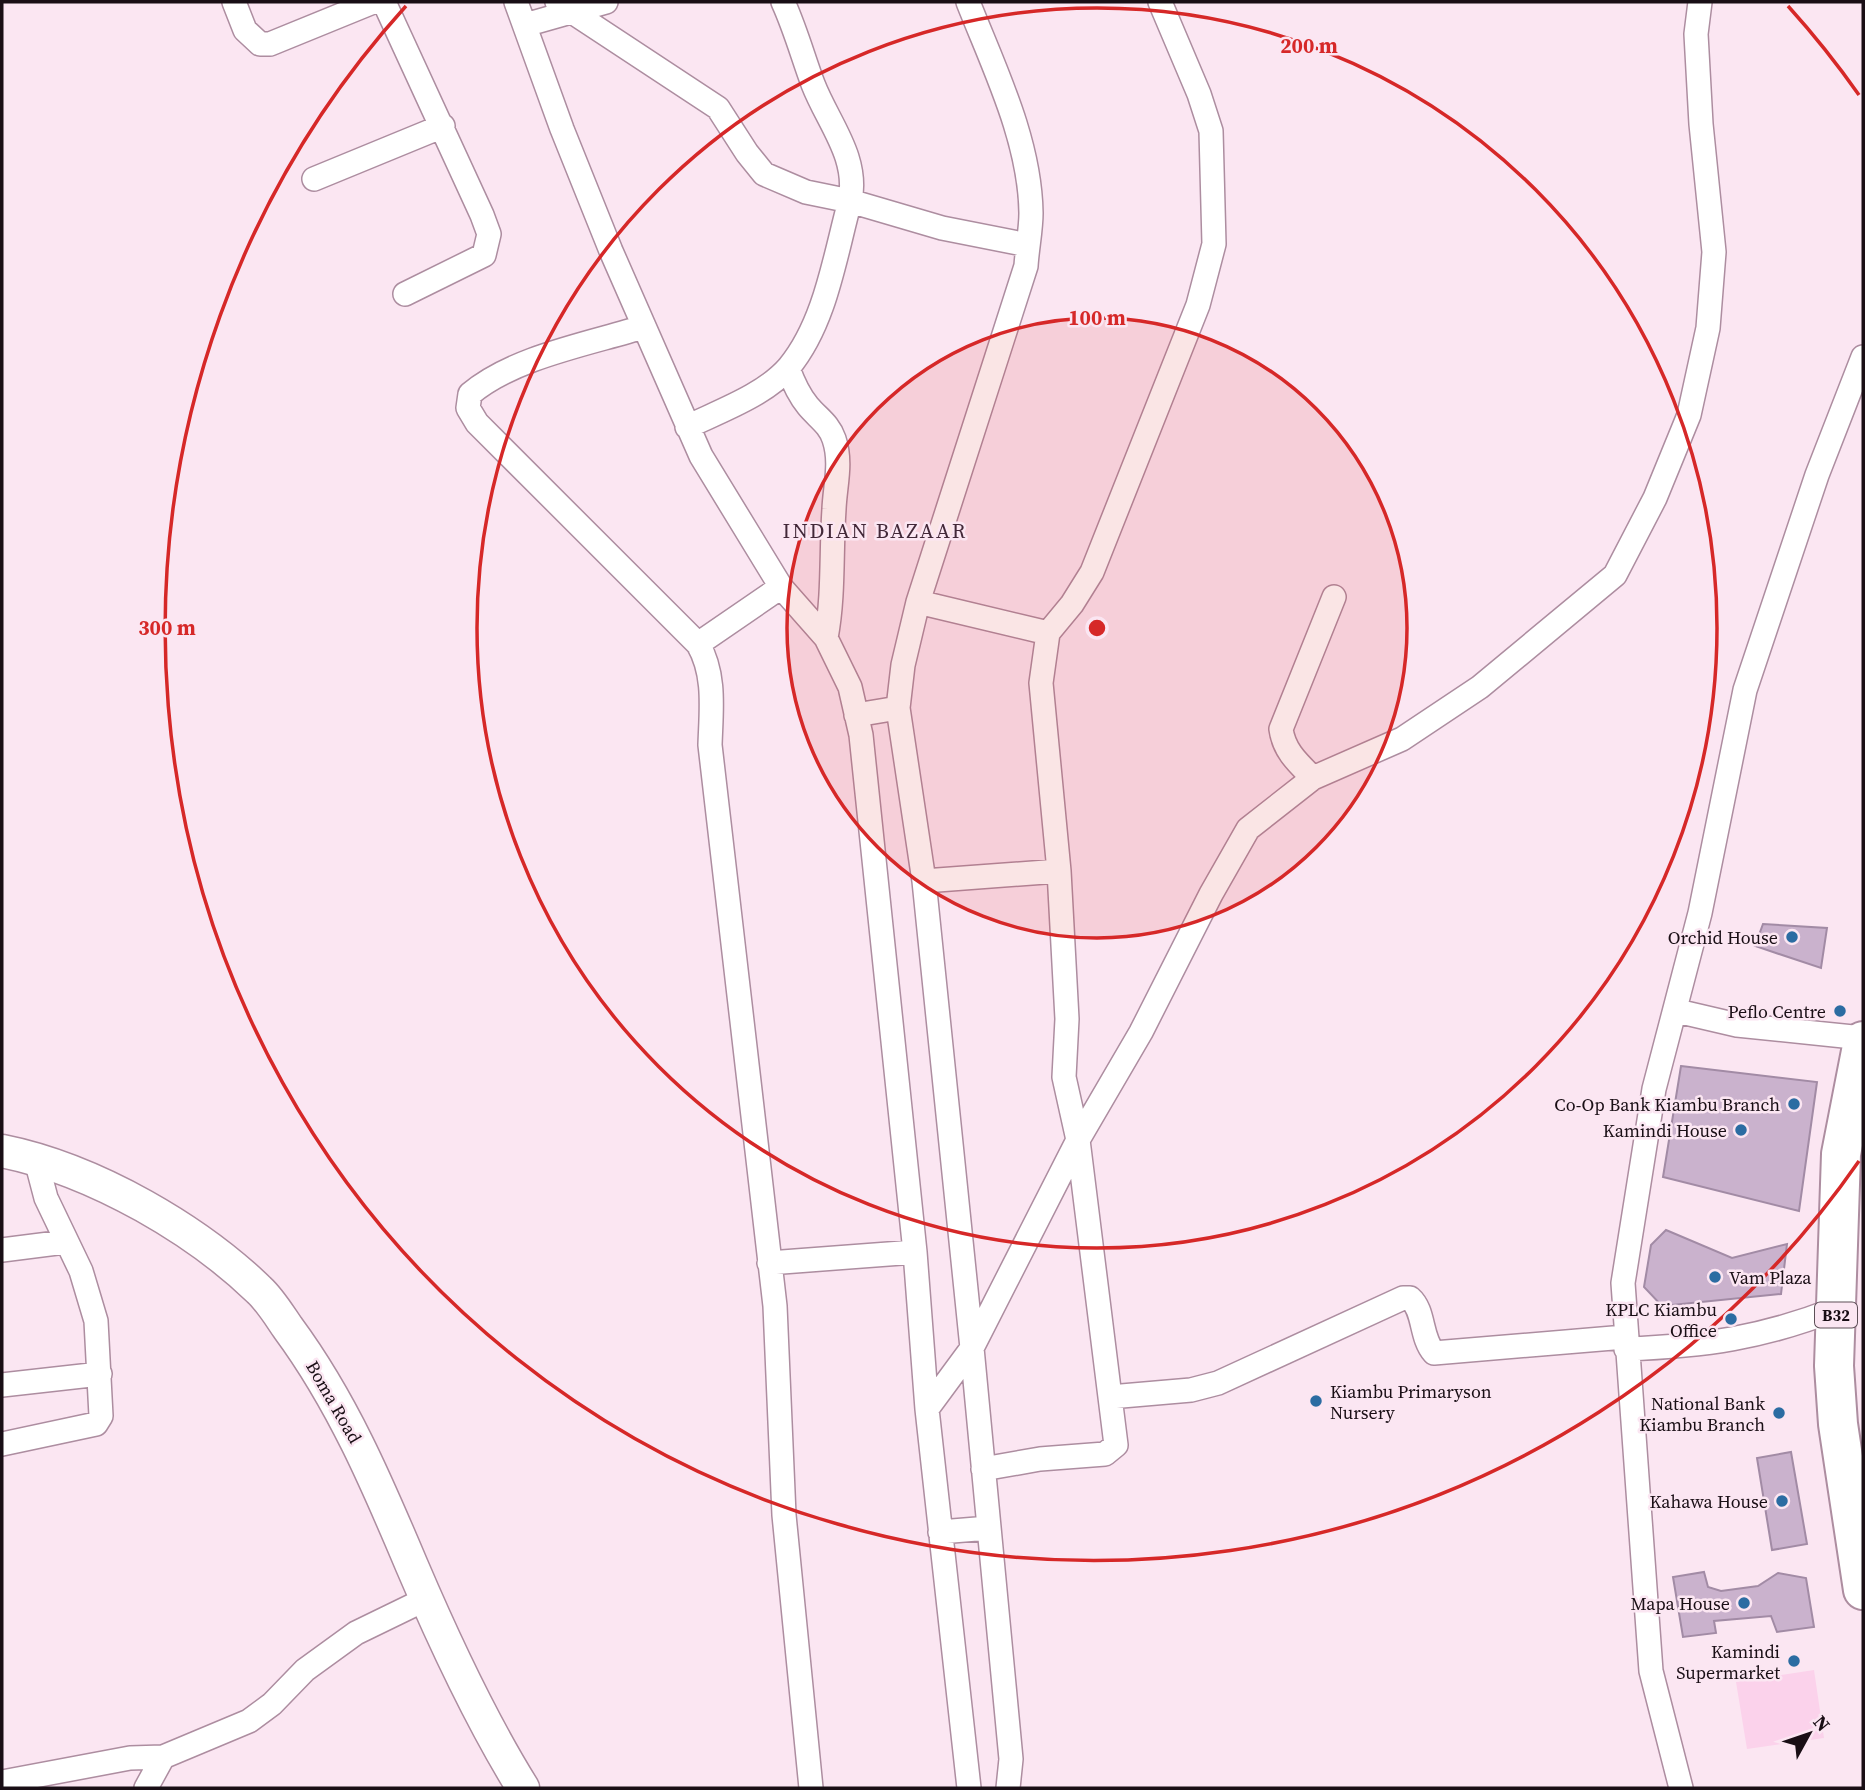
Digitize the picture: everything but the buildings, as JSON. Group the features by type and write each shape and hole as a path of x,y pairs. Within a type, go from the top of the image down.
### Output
{"highway":[{"name":"B32","path":"1863,1040 1841,1154 1834,1366 1838,1424 1863,1590"}],"main road":[{"name":"Boma Road","path":"2,1151 100,1182 182,1228 260,1291 303,1348 338,1405 385,1497 428,1598 508,1764 523,1788"}],"street":[{"path":"234,2 245,30 253,40 260,44 270,44 373,2"},
{"path":"384,2 482,215 488,245 484,255 405,295"},
{"path":"516,2 562,130 643,327 701,456 781,587 826,638 850,687 856,715 915,1252 940,1532 969,1788"},
{"path":"525,25 564,7 606,2"},
{"path":"687,427 733,405 788,368 824,297 853,186 849,159 815,87 782,2"},
{"path":"968,2 1004,91 1024,161 1031,212 1026,266 918,602 903,665 898,708 924,881 972,1348 1011,1759 1008,1788"},
{"path":"984,1469 1040,1458 1105,1454 1112,1451 1116,1445 1078,1140 1064,1077 1068,1019 1059,871 1041,683 1048,633 1072,604 1092,572 1198,305 1214,244 1211,131 1199,94 1160,2"},
{"path":"928,1409 972,1348 1078,1140 1140,1032 1210,894 1248,829 1312,778 1402,739 1480,687 1615,575 1655,498 1689,415 1708,328 1714,252 1701,124 1696,34 1700,2"},
{"path":"564,7 719,108 747,153 764,174 806,192 849,201 942,228 1028,245"},
{"path":"314,179 443,126"},
{"path":"643,327 519,365 486,380 470,394 468,408 477,423 698,644 706,658 712,685 710,745 775,1306 785,1515 811,1788"},
{"path":"1681,1788 1651,1671 1625,1343 1623,1283 1654,1088 1677,1011 1727,790 1745,690 1818,475 1863,357"},
{"path":"788,368 796,389 809,407 825,421 834,439 839,463 834,509 832,608 826,638"},
{"path":"698,644 781,587"},
{"path":"1312,778 1293,759 1283,741 1281,729 1334,597"},
{"path":"918,602 1048,633"},
{"path":"856,715 898,708"},
{"path":"924,881 1059,871"},
{"path":"1677,1011 1737,1025 1863,1040"},
{"path":"2,1444 96,1424 102,1407 96,1321 81,1271 46,1198 36,1160"},
{"path":"2,1250 65,1242"},
{"path":"769,1263 915,1252"},
{"path":"1110,1397 1191,1390 1218,1383 1402,1298 1410,1298 1416,1303 1424,1340 1434,1353 1745,1339 1785,1329 1836,1308"},
{"path":"2,1385 100,1374"},
{"path":"940,1532 989,1528"},
{"path":"2,1782 130,1758 163,1757 249,1721 272,1704 305,1670 356,1633 428,1598"},
{"path":"146,1788 163,1757"}],"shaded area":[{"path":"1814,1670 1824,1738 1747,1749 1736,1682"}],"place":[{"name":"Orchid House","path":"1792,937"},
{"name":"Peflo Centre","path":"1840,1011"},
{"name":"Co-Op Bank Kiambu Branch","path":"1794,1104"},
{"name":"Kamindi House","path":"1741,1130"},
{"name":"Vam Plaza","path":"1715,1277"},
{"name":"KPLC Kiambu Office","path":"1731,1319"},
{"name":"Kiambu Primaryson Nursery","path":"1316,1401"},
{"name":"National Bank Kiambu Branch","path":"1779,1413"},
{"name":"Kahawa House","path":"1782,1501"},
{"name":"Mapa House","path":"1744,1603"},
{"name":"Kamindi Supermarket","path":"1794,1661"}],"district":[{"name":"INDIAN BAZAAR","path":"875,530"}]}
